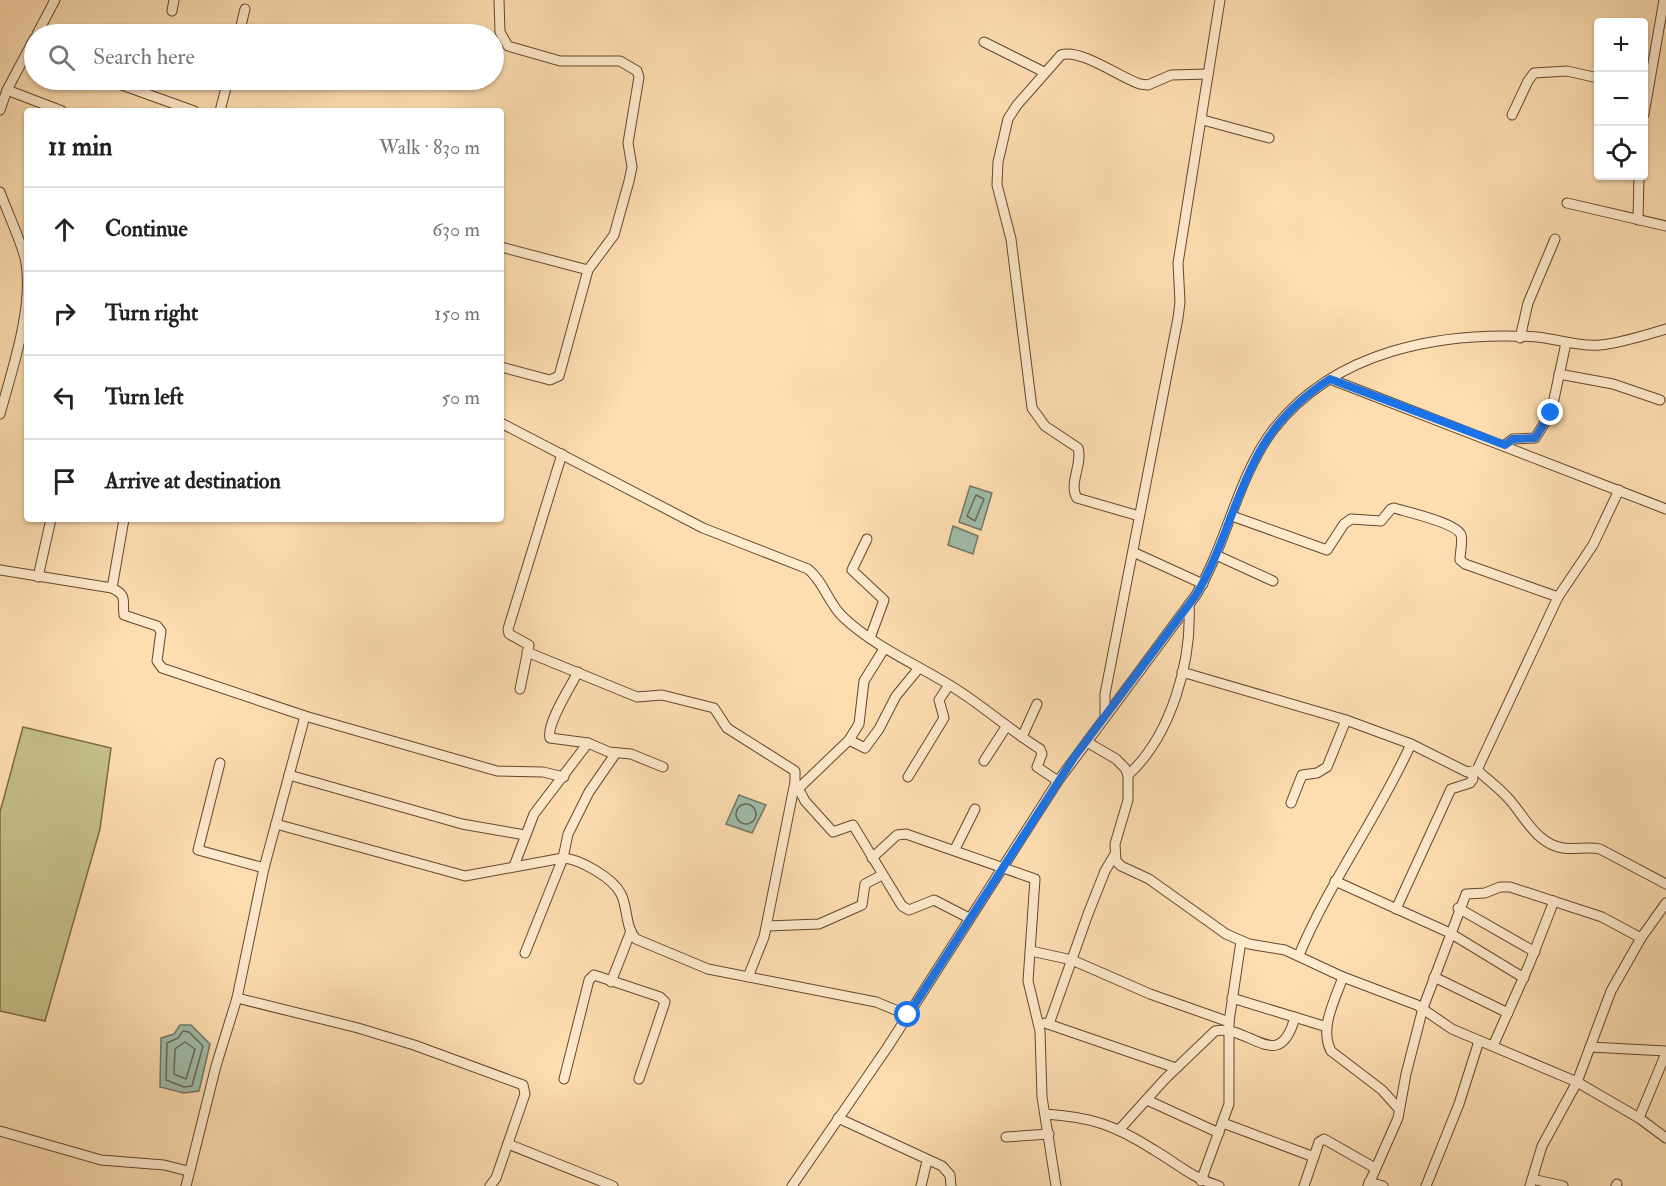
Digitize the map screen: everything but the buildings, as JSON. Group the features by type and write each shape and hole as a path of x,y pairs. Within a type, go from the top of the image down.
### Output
{"street":[{"path":"43,24 55,0"},
{"path":"172,11 174,0"},
{"path":"499,0 500,24"},
{"path":"1105,717 1105,694 1178,318 1180,302 1178,263 1221,0"},
{"path":"1648,74 1664,0"},
{"path":"241,24 245,9"},
{"path":"504,39 508,46 560,61 620,62 637,71 639,77 628,143 632,159 630,174 614,234 588,270 567,354 557,379 550,380 504,368"},
{"path":"984,42 1044,72"},
{"path":"1139,516 1083,500 1075,495 1080,461 1078,448 1045,426 1032,408 1029,398 1024,326 1011,239 997,185 998,162 1008,119 1044,72 1065,53 1091,60 1140,84 1148,84 1171,75 1208,74"},
{"path":"0,110 7,90 24,59"},
{"path":"1512,115 1534,73 1567,72 1594,77"},
{"path":"7,90 54,108"},
{"path":"136,90 186,108"},
{"path":"221,108 225,90"},
{"path":"1203,120 1269,138"},
{"path":"1638,220 1639,180"},
{"path":"0,192 24,252"},
{"path":"1567,203 1666,226"},
{"path":"1520,338 1528,303 1555,239"},
{"path":"504,248 588,270"},
{"path":"0,414 16,357 24,304"},
{"path":"792,1186 908,1015 1058,781 1203,584 1259,452 1274,429 1308,395 1353,366 1431,340 1520,338 1602,345 1666,329"},
{"path":"1505,445 1513,439 1530,439 1539,434 1551,413 1566,343"},
{"path":"1559,374 1613,384 1660,400"},
{"path":"1330,379 1666,509"},
{"path":"504,425 704,528 808,569 818,579 829,603 884,649 949,685 1042,750 1037,767 1058,781"},
{"path":"520,690 528,643 510,634 508,629 562,454"},
{"path":"1396,909 1451,789 1473,781 1474,771 1558,597 1593,545 1619,490"},
{"path":"1232,516 1328,550 1344,524 1351,519 1381,521 1391,508 1394,508 1437,520 1459,531 1462,538 1460,560 1465,564 1558,597"},
{"path":"38,577 50,522"},
{"path":"112,588 123,522"},
{"path":"867,539 852,570 884,600 870,638"},
{"path":"1133,552 1203,584"},
{"path":"1216,555 1273,581"},
{"path":"0,570 112,588 124,595 123,612 126,617 159,627 161,636 157,661 162,668 305,716 497,771 543,772 564,777"},
{"path":"1128,775 1148,753 1176,697 1189,634 1189,604"},
{"path":"748,977 766,926 798,785 849,740 861,717 861,692 864,681 884,649"},
{"path":"527,652 637,697 662,695 714,708 727,728 792,768 805,801 833,832 854,825 882,875 906,909 934,900 969,918"},
{"path":"849,740 865,748 879,729 896,696 919,668"},
{"path":"578,672 548,736 553,740 588,743 616,753 630,754 663,767"},
{"path":"1182,672 1346,720 1474,771 1508,797 1537,834 1554,845 1563,848 1590,846 1600,849 1666,884"},
{"path":"908,777 944,718 939,700 949,685"},
{"path":"1022,738 1037,704"},
{"path":"186,1186 237,998 264,868 305,716"},
{"path":"1291,803 1302,775 1317,773 1327,767 1346,720"},
{"path":"984,760 1006,727"},
{"path":"1049,1024 1104,871 1115,854 1128,800 1128,775 1125,768 1116,759 1087,742"},
{"path":"514,866 534,814 588,743"},
{"path":"1299,955 1335,881 1392,786 1411,744"},
{"path":"525,953 563,858 566,840 579,810 616,753"},
{"path":"220,763 198,850 264,868"},
{"path":"289,775 446,820 525,835"},
{"path":"955,849 975,809"},
{"path":"276,824 465,876 563,858 582,862 620,893 631,931 636,939 697,965 876,1002 908,1015"},
{"path":"872,858 902,834 914,835 1035,879 1028,981 1037,1023 1045,1114 1056,1186"},
{"path":"1115,854 1121,866 1149,879 1202,919 1241,941 1299,955 1343,977 1423,1008 1452,1029 1577,1082 1639,1118 1666,1138"},
{"path":"766,926 826,922 862,905 865,884 882,875"},
{"path":"1335,881 1450,933 1524,978"},
{"path":"1383,1186 1369,1184 1399,1110 1423,1008 1462,897 1469,892 1485,893 1504,886 1602,917 1641,938"},
{"path":"1493,1046 1524,978 1554,901"},
{"path":"1563,1186 1531,1182 1542,1146 1577,1082 1611,991 1641,938 1666,903"},
{"path":"1458,908 1534,952"},
{"path":"611,982 631,931"},
{"path":"1201,1180 1223,1123 1230,1094 1229,1026 1241,941"},
{"path":"1031,951 1072,960 1272,1046 1285,1042 1290,1035 1295,1017"},
{"path":"564,1079 589,980 594,975 660,998 664,1002 639,1078"},
{"path":"1343,977 1325,1037 1331,1051 1382,1090 1399,1110"},
{"path":"1434,977 1508,1013"},
{"path":"237,998 358,1028 519,1082 523,1085 525,1094 508,1144 490,1186"},
{"path":"1232,998 1327,1027"},
{"path":"1037,1023 1049,1024 1176,1068"},
{"path":"1119,1130 1176,1068 1215,1031 1229,1026"},
{"path":"1438,1186 1426,1184 1459,1104 1479,1041"},
{"path":"1590,1047 1666,1052 1639,1118"},
{"path":"1147,1100 1219,1133"},
{"path":"1045,1114 1081,1117 1119,1130 1201,1180 1219,1186"},
{"path":"838,1118 947,1170 951,1186"},
{"path":"1223,1123 1314,1157"},
{"path":"0,1131 101,1160 164,1165 189,1171"},
{"path":"1006,1137 1049,1134"},
{"path":"1304,1186 1321,1140 1328,1139 1375,1168"},
{"path":"508,1144 614,1186"},
{"path":"921,1186 927,1161"}],"shaded area":[{"path":"23,727 111,748 100,829 45,1021 0,1011 0,812"}],"water":[{"path":"970,486 992,493 981,530 959,522"},
{"path":"953,526 978,536 973,554 948,545"},
{"path":"739,795 766,805 752,833 726,824"},
{"path":"180,1025 191,1025 210,1044 199,1091 184,1093 160,1087 161,1038 174,1034"}],"route":[{"path":"908,1015 1075,756 1196,595 1208,574 1259,452 1274,429 1291,411 1330,379 1505,445 1513,439 1535,438 1551,413"}]}
